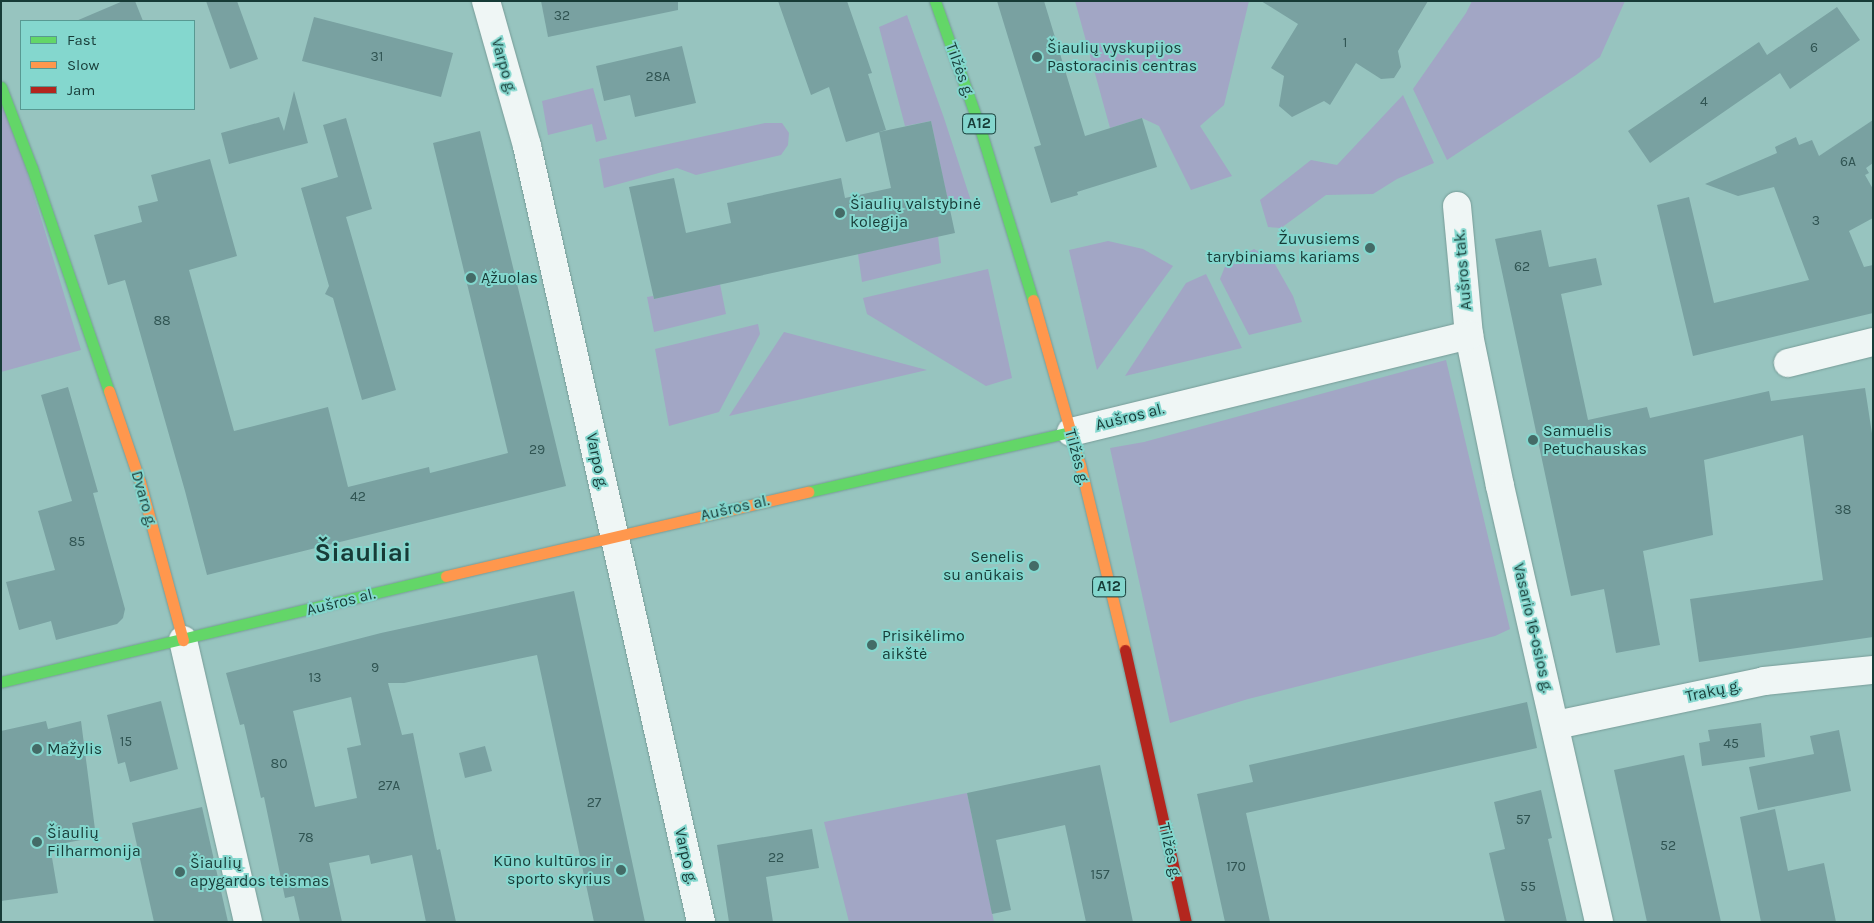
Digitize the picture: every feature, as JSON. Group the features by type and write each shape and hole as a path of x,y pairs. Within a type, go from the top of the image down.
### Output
{"main road":[{"name":"Tilžės g.","path":"935,1 979,124 1019,248 1071,432 1141,716 1186,922"},
{"name":"Dvaro g.","path":"1,87 32,168 140,482 183,640"},
{"name":"Aušros al.","path":"1,682 613,536 1071,432"}],"street":[{"name":"Varpo g.","path":"486,1 527,146 701,922"},
{"name":"Aušros tak.","path":"1457,206 1469,335"},
{"name":"Aušros al.","path":"1071,432 1469,335"},
{"name":"Vasario 16-osios g.","path":"1469,335 1500,486 1556,725 1599,922"},
{"path":"1788,363 1873,342"},
{"name":"Dvaro g.","path":"183,640 248,922"},
{"name":"Trakų g.","path":"1556,725 1764,681 1873,670"}],"shaded area":[{"path":"1075,1 1249,1 1224,105 1200,126 1232,176 1191,190 1159,126 1142,118 1110,128"},
{"path":"1472,1 1625,1 1600,57 1576,75 1447,160 1413,89 1466,13"},
{"path":"907,15 972,204 948,202 931,121 905,126 879,27"},
{"path":"1,87 81,350 1,372"},
{"path":"593,88 607,139 596,142 592,124 548,135 542,101"},
{"path":"1403,95 1434,163 1397,179 1373,194 1326,195 1281,228 1268,227 1260,200 1311,160 1337,165"},
{"path":"765,123 782,123 789,133 788,145 781,155 696,175 677,168 604,188 599,159"},
{"path":"938,236 941,263 862,282 858,254"},
{"path":"1108,241 1143,249 1173,266 1097,370 1069,250"},
{"path":"1254,249 1272,259 1293,296 1302,322 1249,335 1220,279 1226,264"},
{"path":"988,269 1012,378 986,386 867,314 863,298"},
{"path":"1206,274 1242,348 1125,376 1186,283"},
{"path":"720,284 726,314 654,332 647,297 653,296 654,299"},
{"path":"758,324 760,334 719,412 669,426 655,349"},
{"path":"784,332 927,370 729,416"},
{"path":"1446,360 1510,629 1495,636 1248,699 1170,723 1110,448 1144,442"},
{"path":"967,793 994,922 849,922 824,822"}],"building":[{"path":"123,1 135,1 143,20 78,20"},
{"path":"206,1 237,1 258,59 230,69"},
{"path":"541,1 678,1 678,10 548,37"},
{"path":"778,1 847,1 872,73 868,74 886,130 846,142 829,87 811,95"},
{"name":"Šiaulių vyskupijos Pastoracinis centras","path":"997,1 1044,1 1085,136 1142,118 1157,167 1077,192 1078,195 1051,203 1034,147 1041,145"},
{"path":"1261,1 1428,1 1398,51 1401,67 1394,78 1381,79 1356,63 1330,105 1324,101 1292,117 1279,106 1284,76 1271,68 1298,24"},
{"path":"1837,7 1860,40 1790,89 1780,73 1650,163 1628,131 1759,42 1767,55"},
{"path":"314,17 453,53 441,97 302,61"},
{"path":"682,46 696,103 635,117 630,95 604,101 596,66"},
{"path":"294,91 308,143 229,164 221,133 279,117 284,131"},
{"path":"346,118 372,209 346,217 396,390 362,400 333,298 325,294 329,286 301,188 338,177 323,125"},
{"path":"1873,120 1873,163 1866,168 1869,173 1865,175 1873,189 1873,218 1849,231 1864,267 1873,265 1873,313 1693,356 1657,205 1689,197 1714,303 1809,280 1774,187 1738,196 1705,184 1777,153 1775,147 1796,137 1799,145 1812,140 1819,156"},
{"name":"Šiaulių valstybinė kolegija","path":"931,121 955,233 654,299 629,187 674,178 686,233 731,223 727,203 841,178 845,198 891,188 879,132"},
{"path":"480,131 566,486 207,575 125,280 108,285 94,235 142,222 138,206 158,201 151,175 210,159 237,256 189,270 234,431 328,407 348,487 429,467 430,473 508,453 433,143"},
{"path":"1541,230 1549,267 1596,258 1602,285 1561,294 1588,420 1647,407 1650,418 1769,391 1771,401 1865,388 1873,440 1873,637 1699,662 1690,599 1823,580 1803,435 1704,460 1713,535 1643,551 1660,645 1616,653 1604,589 1571,596 1495,239"},
{"path":"68,387 98,492 93,493 125,609 123,618 117,624 56,640 51,621 19,630 6,582 55,570 38,511 72,501 41,395"},
{"path":"574,591 645,922 594,922 537,655 404,683 388,683 402,735 413,733 437,850 440,849 456,922 426,922 412,855 371,864 369,855 329,863 342,922 300,922 294,896 285,898 264,797 261,798 244,724 240,725 226,673 381,633","holes":["351,697 361,745 347,748 357,798 315,807 293,711"]},
{"path":"161,701 178,769 130,782 125,762 118,764 107,715"},
{"path":"1527,702 1537,748 1246,813 1270,922 1225,922 1197,794 1253,782 1249,765"},
{"name":"Šiaulių Filharmonija","path":"46,721 48,729 81,721 96,837 50,846 58,893 1,901 1,731"},
{"path":"1761,723 1765,757 1702,766 1699,743 1710,741 1708,730"},
{"path":"1839,730 1851,791 1758,810 1749,767 1814,754 1810,736"},
{"path":"485,746 492,771 465,778 459,753"},
{"path":"1684,755 1721,922 1647,922 1614,770"},
{"path":"1100,765 1133,922 1086,922 1065,825 996,840 1011,910 992,914 967,793"},
{"path":"1541,790 1552,838 1548,839 1567,922 1505,922 1489,853 1505,849 1494,802"},
{"name":"Šiaulių apygardos teismas","path":"202,807 228,922 154,922 132,823"},
{"path":"1775,809 1788,871 1824,863 1836,922 1761,922 1740,817"},
{"path":"812,829 819,868 766,877 773,922 729,922 717,845"}],"traffic: fast":[{"path":"935,1 979,125 1033,300"},
{"path":"1,87 32,168 109,391"},
{"path":"808,492 1071,432"},
{"path":"1,682 446,576"}],"traffic: slow":[{"path":"1033,300 1080,465 1125,650"},
{"path":"109,391 140,482 183,640"},
{"path":"446,576 808,492"}],"traffic: jam":[{"path":"1125,650 1186,922"}],"place":[{"name":"Šiaulių vyskupijos Pastoracinis centras","path":"1037,57"},
{"name":"Šiaulių valstybinė kolegija","path":"840,213"},
{"name":"Žuvusiems tarybiniams kariams","path":"1370,248"},
{"name":"Ąžuolas","path":"471,278"},
{"name":"Samuelis Petuchauskas","path":"1533,440"},
{"name":"Senelis su anūkais","path":"1034,566"},
{"name":"Prisikėlimo aikštė","path":"872,645"},
{"name":"Mažylis","path":"37,749"},
{"name":"Šiaulių Filharmonija","path":"37,842"},
{"name":"Kūno kultūros ir sporto skyrius","path":"621,870"},
{"name":"Šiaulių apygardos teismas","path":"180,872"}],"district":[{"name":"Šiauliai","path":"363,553"}]}
